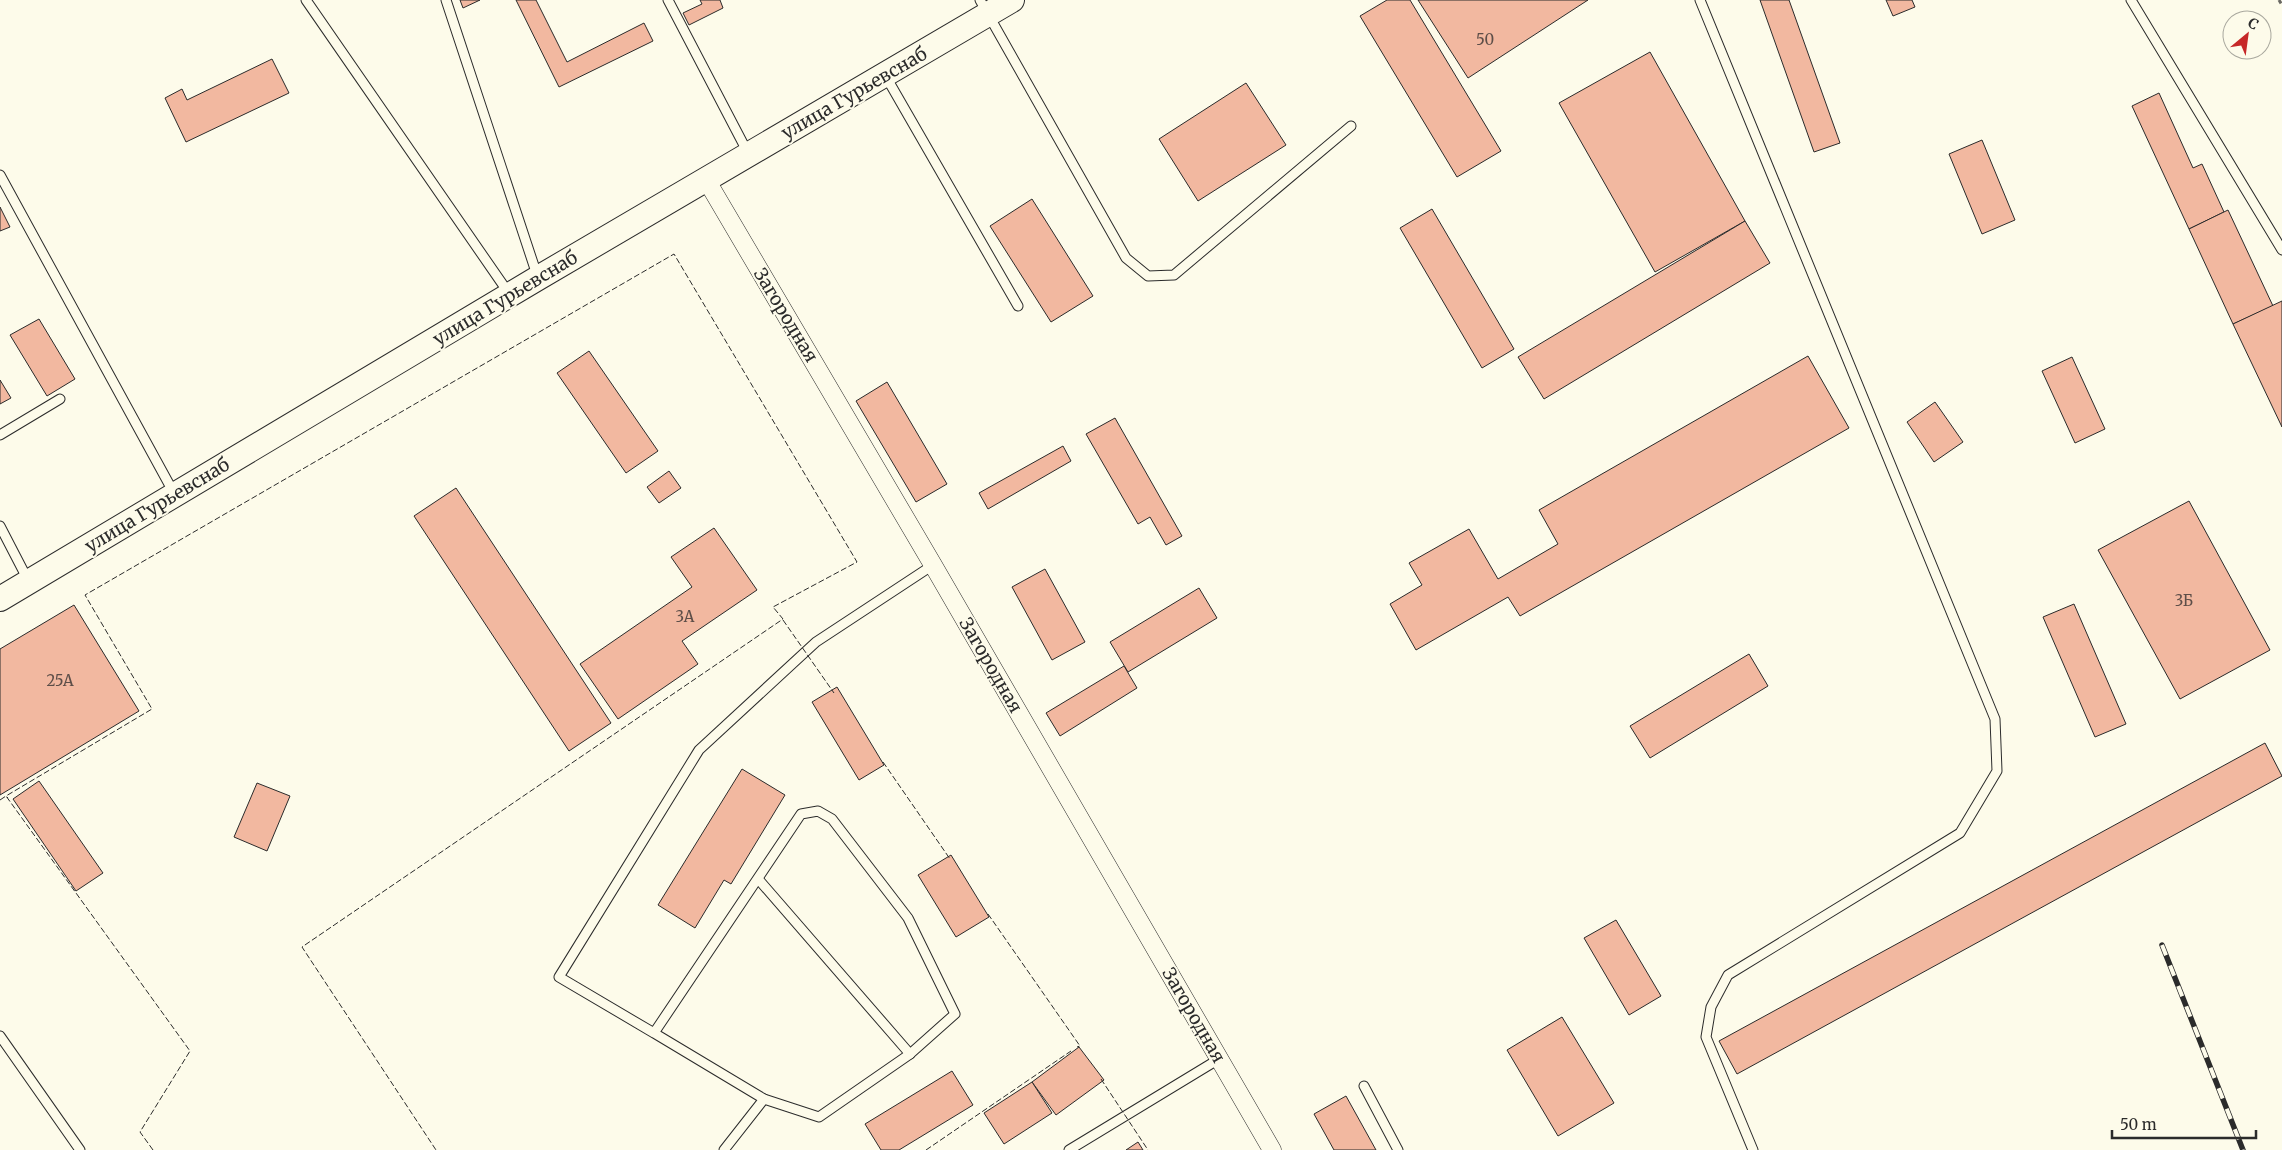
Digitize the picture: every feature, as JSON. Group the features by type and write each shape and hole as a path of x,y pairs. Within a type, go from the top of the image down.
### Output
{"street":[{"name":"улица Гурьевснаб","path":"0,599 538,278 707,181 749,154 885,75 985,7 1012,0"},
{"name":"Загородная","path":"707,181 933,564 1272,1150"}],"lane":[{"path":"306,0 510,296"},
{"path":"446,0 538,278"},
{"path":"668,0 749,154"},
{"path":"1700,0 1995,719 1997,771 1960,833 1728,975 1711,1007 1706,1037 1753,1150"},
{"path":"2131,0 2282,250"},
{"path":"985,7 1126,258 1148,276 1174,275 1351,126"},
{"path":"885,75 1018,306"},
{"path":"0,175 175,495"},
{"path":"0,435 60,399"},
{"path":"0,526 29,582"},
{"path":"654,1033 801,814 818,811 832,819 908,918 955,1014 910,1054 819,1117 764,1099 558,977 699,750 816,642 933,564"},
{"path":"758,880 910,1054"},
{"path":"0,1036 80,1150"},
{"path":"1069,1150 1219,1059"},
{"path":"1364,1086 1398,1150"},
{"path":"724,1150 764,1099"}],"path":[{"path":"2279,0 2282,5"}],"building":[{"path":"460,0 480,0 463,8"},
{"path":"516,0 536,0 567,62 644,23 653,41 559,87"},
{"path":"700,0 720,0 723,8 689,25 683,13 702,4"},
{"path":"1387,0 1410,0 1501,151 1457,177 1360,16"},
{"path":"1418,0 1588,0 1468,78"},
{"path":"1760,0 1789,0 1840,143 1814,152"},
{"path":"1886,0 1912,0 1915,7 1893,16"},
{"path":"1650,52 1745,221 1655,272 1559,103"},
{"path":"272,59 289,93 186,142 165,98 182,89 187,100"},
{"path":"1246,83 1286,145 1198,201 1159,139"},
{"path":"2159,93 2193,168 2202,164 2224,212 2189,229 2132,106"},
{"path":"1982,140 2015,220 1982,234 1949,154"},
{"path":"1032,199 1093,296 1051,322 990,226"},
{"path":"0,207 10,227 0,231"},
{"path":"1432,209 1514,349 1482,368 1400,228"},
{"path":"2228,210 2273,306 2233,324 2189,229"},
{"path":"1745,221 1770,263 1544,399 1518,357"},
{"path":"2282,301 2282,427 2233,324"},
{"path":"39,319 75,379 47,396 10,335"},
{"path":"589,351 658,451 626,473 557,373"},
{"path":"1808,356 1849,428 1520,616 1508,597 1416,650 1390,604 1422,585 1409,563 1469,529 1498,579 1558,544 1539,510"},
{"path":"2072,357 2105,429 2075,443 2042,371"},
{"path":"0,380 11,398 0,404"},
{"path":"887,382 947,484 916,502 856,401"},
{"path":"1935,402 1963,442 1934,462 1907,422"},
{"path":"1115,418 1182,536 1166,545 1150,517 1138,524 1086,434"},
{"path":"1063,446 1071,461 988,509 979,493"},
{"path":"669,471 681,488 659,503 647,487"},
{"path":"456,488 611,723 569,751 414,516"},
{"path":"2189,501 2270,650 2180,699 2098,550"},
{"path":"714,528 757,590 682,641 698,664 618,719 580,664 692,587 671,557"},
{"path":"1045,569 1085,642 1052,660 1012,587"},
{"path":"1199,588 1217,618 1128,672 1110,642"},
{"path":"2074,604 2126,724 2095,737 2043,617"},
{"path":"74,605 139,711 0,795 0,649"},
{"path":"1749,654 1768,686 1650,758 1630,726"},
{"path":"1124,666 1137,688 1060,736 1046,713"},
{"path":"837,687 884,765 859,780 812,702"},
{"path":"2265,743 2282,776 1737,1074 1719,1041"},
{"path":"742,769 785,795 731,884 724,880 695,928 658,905"},
{"path":"39,781 103,873 76,891 13,799"},
{"path":"257,783 290,796 267,851 234,837"},
{"path":"951,855 989,917 956,937 918,875"},
{"path":"1616,920 1661,996 1629,1015 1584,938"},
{"path":"1562,1017 1614,1103 1558,1136 1507,1050"},
{"path":"1079,1047 1104,1080 1056,1115 1032,1082"},
{"path":"952,1071 973,1105 899,1150 881,1150 865,1124"},
{"path":"1032,1082 1052,1113 1004,1144 984,1113"},
{"path":"1346,1096 1376,1150 1334,1150 1314,1114"},
{"path":"1138,1142 1143,1150 1126,1150"}],"railway":[{"path":"2162,945 2243,1150"}],"fence":[{"path":"153,1150 140,1132 190,1051 6,796 152,709 85,595 674,254 857,562 773,607 783,619 302,947 436,1150"},
{"path":"783,620 834,693"},
{"path":"883,762 950,859"},
{"path":"0,800 6,796 8,798"},
{"path":"988,914 1080,1046 1077,1047"},
{"path":"926,1150 1071,1051"},
{"path":"1101,1079 1148,1150"}]}
